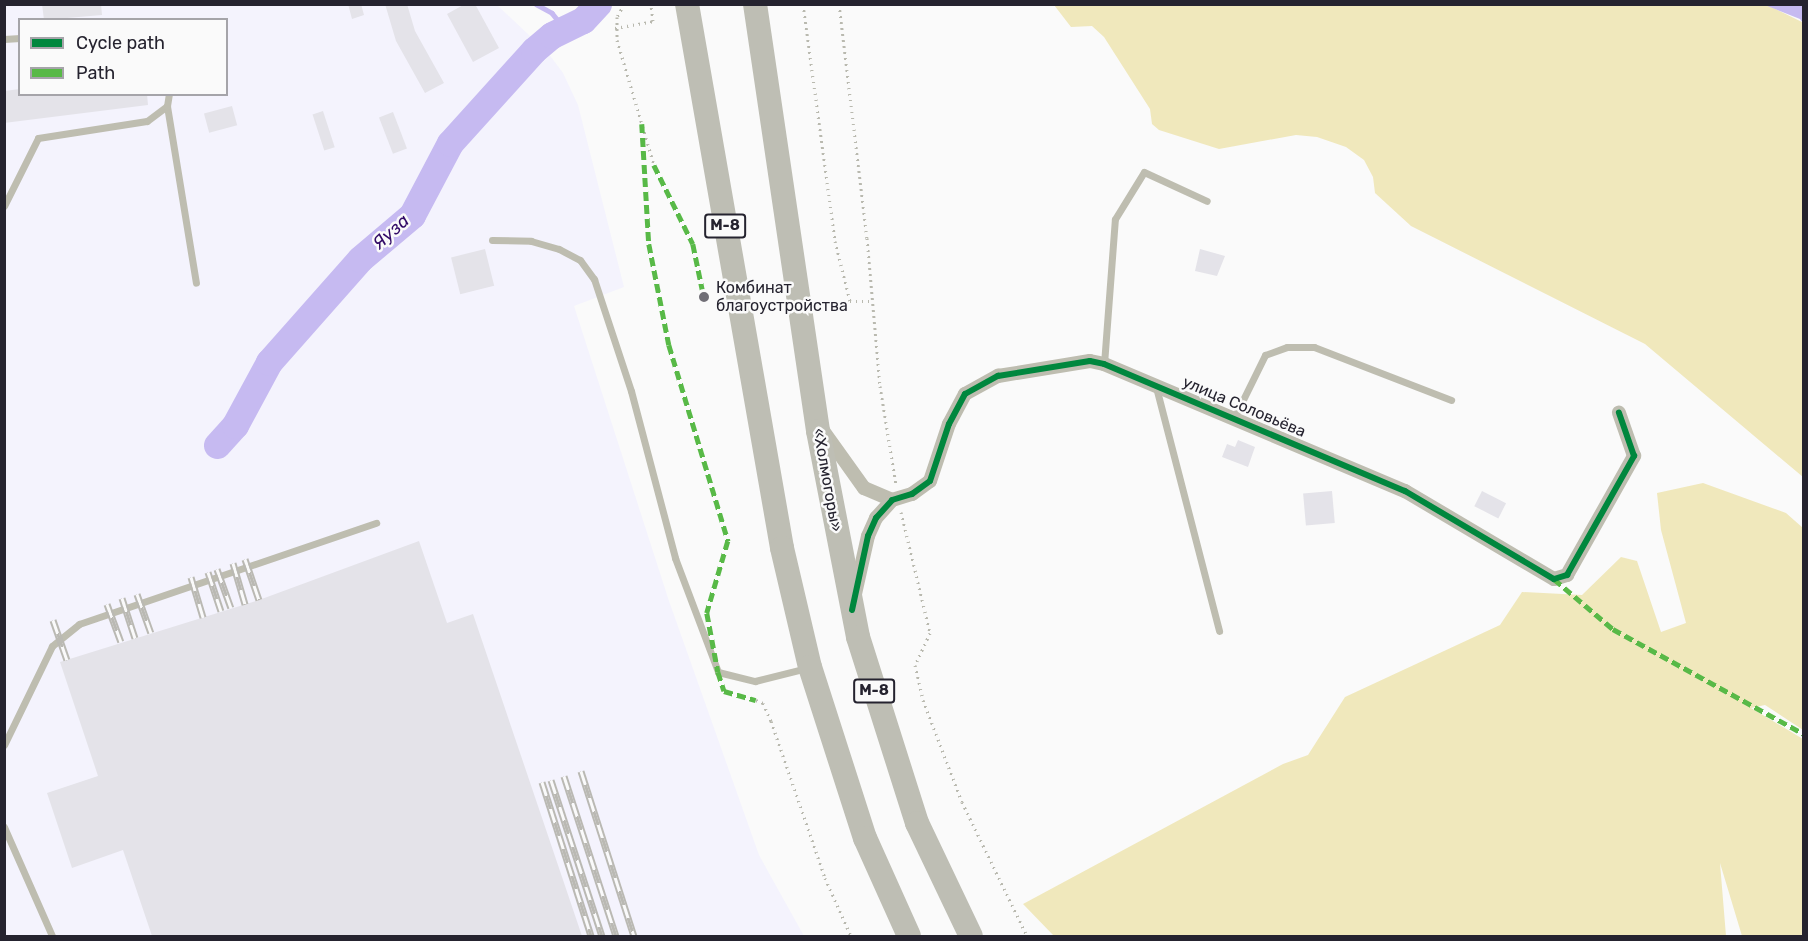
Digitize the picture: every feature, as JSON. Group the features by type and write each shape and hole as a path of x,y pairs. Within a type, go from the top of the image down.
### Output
{"highway":[{"name":"М-8","path":"687,4 782,548 810,667 865,838 909,936"},
{"name":"«Холмогоры»","path":"755,4 817,421 852,610 885,729 917,823 971,936"}],"street":[{"name":"улица Соловьёва","path":"852,610 868,536 880,512 895,500 930,481 949,424 974,387 1017,372 1090,361 1104,364 1235,416 1405,491 1554,579 1567,575 1634,456 1619,413"},
{"path":"817,421 864,488 895,500"}],"lane":[{"path":"169,96 167,106 196,283"},
{"path":"4,206 38,138 147,121 167,106"},
{"path":"1104,364 1115,219 1144,172 1207,201"},
{"path":"492,240 531,241 559,249 580,260 594,279 632,392 675,558 718,672 755,681 810,667"},
{"path":"1235,416 1264,355 1287,347 1314,346 1451,400"},
{"path":"1156,385 1219,631"},
{"path":"4,745 52,646 79,624 376,523"},
{"path":"4,827 52,936"}],"path":[{"path":"624,4 615,28 654,165"},
{"path":"803,4 835,241 850,301 872,301"},
{"path":"839,4 895,500 930,633 915,664 923,700 962,802 1027,936"},
{"path":"615,28 653,21 651,6"},
{"path":"756,700 763,703 771,721 821,867 851,936"}],"shaded area":[{"path":"1765,4 1804,23 1803,477 1645,344 1411,226 1375,193 1373,177 1364,160 1346,147 1317,137 1296,135 1219,149 1159,130 1152,124 1150,109 1104,37 1092,26 1071,27 1054,5"},
{"path":"5,5 497,5 548,53 563,73 578,105 624,287 574,306 669,601 759,855 804,936 5,936"},
{"path":"1765,5 1803,5 1803,23 1800,19"},
{"path":"1703,483 1786,513 1803,528 1803,730 1765,705 1751,708 1803,739 1803,936 1742,936 1720,863 1726,936 1054,936 1023,904 1283,764 1308,755 1345,697 1500,625 1522,592 1582,595 1621,557 1637,561 1661,632 1686,623 1661,530 1657,493"}],"building":[{"path":"42,4 101,4 102,15 44,18"},
{"path":"348,4 361,4 364,15 352,19"},
{"path":"385,4 407,4 415,31 444,83 425,93 396,41"},
{"path":"465,4 475,4 499,48 473,62 447,14"},
{"path":"18,89 18,96 147,96 148,105 4,123 4,91"},
{"path":"232,106 237,125 209,133 204,114"},
{"path":"323,111 335,147 324,151 313,114"},
{"path":"393,112 407,148 393,154 379,117"},
{"path":"485,249 494,286 460,294 451,257"},
{"path":"1200,249 1225,256 1217,276 1195,271"},
{"path":"1238,440 1255,447 1248,467 1222,457 1227,444 1235,447"},
{"path":"1332,491 1335,523 1306,525 1303,494"},
{"path":"1482,491 1506,503 1498,518 1474,506"},
{"path":"419,541 447,623 473,614 582,936 152,936 123,850 72,868 47,793 98,776 60,662 259,600"}],"waterway":[{"path":"536,4 552,13 565,29"},
{"name":"Яуза","path":"217,445 235,425 269,362 360,259 412,215 450,143 534,50 552,35 583,20 598,4"}],"railway":[{"path":"245,559 259,600"},
{"path":"233,563 245,604"},
{"path":"217,569 231,608"},
{"path":"208,572 221,611"},
{"path":"191,577 203,617"},
{"path":"137,594 151,633"},
{"path":"122,598 135,638"},
{"path":"107,604 121,642"},
{"path":"53,620 67,660"},
{"path":"581,771 634,936"},
{"path":"564,776 616,936"},
{"path":"551,780 602,936"},
{"path":"542,782 591,936"}],"marked path":[{"path":"642,124 649,244 669,345 728,541 707,613 718,672 724,691 756,700"},
{"path":"654,165 693,244 704,297"},
{"path":"1554,579 1613,629 1804,734"}],"cycle path":[{"path":"852,610 868,536 876,518 892,500 912,494 930,481 949,424 965,394 998,376 1090,361 1104,364 1405,491 1554,579 1567,575 1634,456 1619,413"}],"place":[{"name":"Комбинат благоустройства","path":"704,297"}]}
